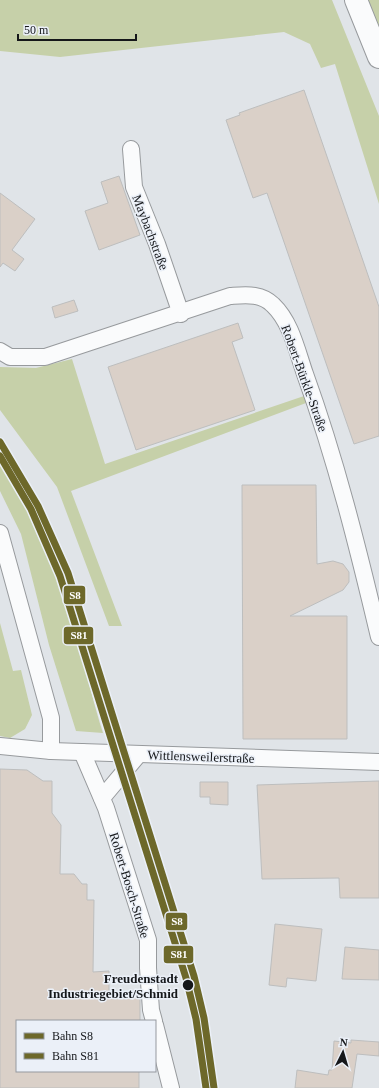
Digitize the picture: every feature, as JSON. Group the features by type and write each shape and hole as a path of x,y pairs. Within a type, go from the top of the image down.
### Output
{"main road":[{"path":"356,0 379,57"}],"street":[{"name":"Maybachstraße","path":"131,149 134,187 157,244 181,314"},
{"name":"Robert-Bürkle-Straße","path":"0,352 10,357 45,357 181,314 230,296 256,295 273,305 288,326 320,416 337,471 379,637"},
{"path":"0,533 51,718 51,751"},
{"name":"Wittlensweilerstraße","path":"0,746 51,751 379,762"},
{"name":"Robert-Bosch-Straße","path":"82,752 102,798 148,940 151,1010 154,1020"},
{"path":"102,798 139,754"},
{"path":"156,1029 171,1088"}],"green space":[{"path":"0,0 332,0 379,116 379,204 335,64 321,68 310,44 284,32 60,57 0,51"},
{"path":"362,0 379,0 379,43"},
{"path":"72,359 105,464 304,396 306,403 71,491 122,626 109,626 57,487 0,410 0,367 36,368"},
{"path":"0,464 31,515 56,569 70,609 103,733 76,731 49,645 21,534 0,491"},
{"path":"0,623 13,671 21,670 32,715 25,729 10,738 0,736"}],"building":[{"path":"304,90 379,307 379,436 354,444 267,193 253,198 226,120 240,115 239,113"},
{"path":"119,176 140,235 99,250 85,211 108,203 101,182"},
{"path":"0,193 35,219 12,250 24,259 15,271 3,263 0,267"},
{"path":"74,300 78,311 55,318 52,307"},
{"path":"238,323 243,338 232,342 255,410 136,450 108,367"},
{"path":"242,485 316,485 317,564 333,561 343,564 349,572 349,582 343,590 290,616 347,616 347,739 243,739"},
{"path":"0,769 27,770 43,781 52,781 52,813 61,825 60,874 74,874 82,884 87,884 87,900 94,900 93,972 109,971 109,993 140,993 140,1020 16,1020 16,1072 139,1072 139,1088 0,1088"},
{"path":"379,781 379,898 340,898 339,878 262,879 257,785"},
{"path":"200,782 228,782 228,805 210,804 210,797 200,797"},
{"path":"275,924 322,929 316,981 287,978 286,987 269,985"},
{"path":"345,947 379,950 379,980 342,979"},
{"path":"351,1040 379,1042 379,1056 357,1054 352,1088 295,1088 297,1070 328,1075 329,1070 332,1070 334,1041 351,1043"}],"rail line":[{"name":"S8","path":"0,442 38,506 68,573 194,976 204,1018 214,1088"},
{"name":"S81","path":"0,456 31,509 60,576 186,978 196,1019 206,1088"}],"place":[{"name":"Freudenstadt Industriegebiet/Schmid","path":"188,985"}]}
